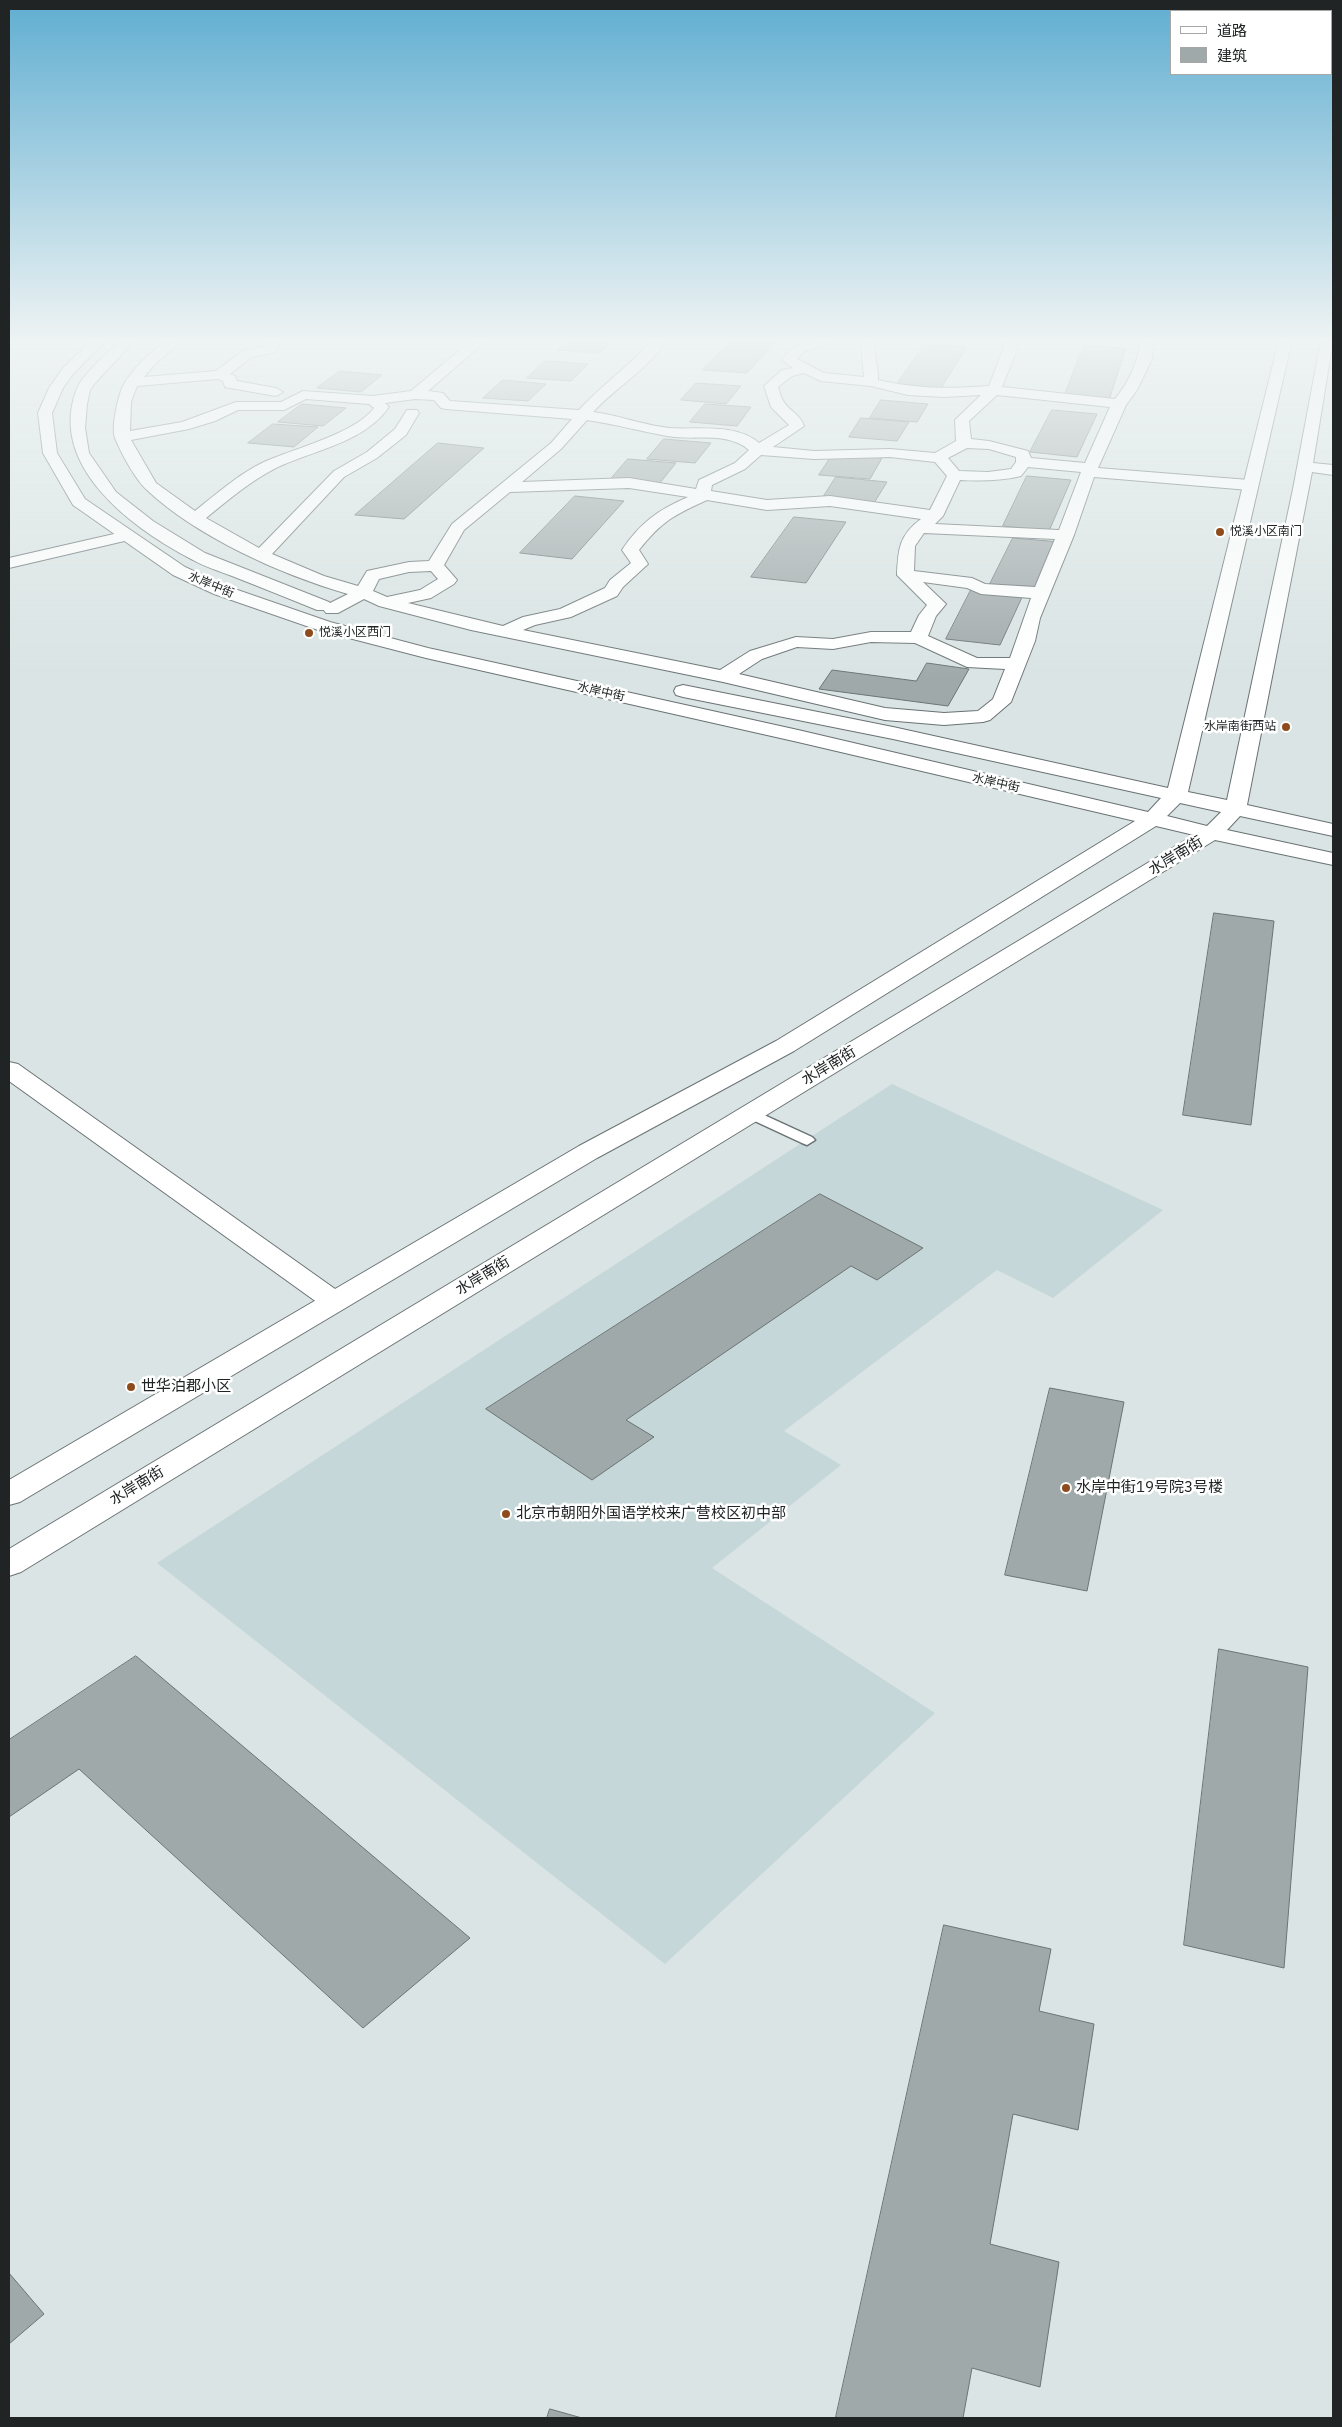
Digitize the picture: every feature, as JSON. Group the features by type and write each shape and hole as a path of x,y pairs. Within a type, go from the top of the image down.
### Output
{"street":[{"name":"水岸中街","path":"51,453 79,502 179,571 220,590 340,631 435,655 1333,859"},
{"name":"水岸中街","path":"82,453 110,495 147,524 199,557 303,600 414,632"},
{"path":"130,453 151,486 195,518 260,556 318,580 385,602 505,631 723,676 885,714 944,719 983,716 1001,702 1026,641 1031,618 1097,453"},
{"path":"195,518 268,466 301,453"},
{"path":"260,556 339,474 374,453"},
{"path":"435,566 458,527 547,453"},
{"path":"704,496 704,483 740,466 754,453"},
{"path":"795,453 814,455 880,453"},
{"path":"892,453 938,458 946,453"},
{"path":"938,458 955,475 988,476 1016,473 1024,462 1023,454 1020,453"},
{"path":"9,1494 588,1152 784,1046 1153,819 1176,794 1257,453"},
{"path":"1236,808 1308,453"},
{"path":"1024,462 1249,485"},
{"path":"1305,468 1333,470"},
{"path":"906,576 907,546 919,528 935,516 948,494 955,475"},
{"path":"507,487 629,483 766,505 830,501 935,516"},
{"path":"505,631 528,621 565,613 611,592 616,584 640,564 630,550 651,524 674,509 704,496"},
{"path":"919,528 1066,535"},
{"path":"9,564 127,536"},
{"path":"332,609 363,594 373,574 409,567 435,566 448,580 425,594 385,602"},
{"path":"906,576 972,583 981,589 1042,593"},
{"path":"906,576 938,604 928,615 918,638"},
{"path":"723,676 756,655 796,642 833,644 871,637 918,638 974,663 1015,664"},
{"path":"452,641 518,656"},
{"name":"水岸中街","path":"664,687 1176,794 1333,830"},
{"name":"水岸南街","path":"9,1564 1212,833 1236,808"},
{"path":"9,1069 335,1302"}],"lane":[{"path":"751,1114 807,1140"}],"shaded area":[{"name":"北京市朝阳外国语学校来广营校区初中部","path":"892,1084 1163,1210 1053,1298 997,1270 784,1431 841,1465 712,1568 935,1713 665,1964 157,1563"}],"building":[{"path":"426,453 478,453 404,519 355,515"},
{"path":"652,453 703,453 695,463 647,459"},
{"path":"1042,453 1079,453 1077,457"},
{"path":"833,454 882,458 870,479 819,475"},
{"path":"628,459 676,463 659,484 610,480"},
{"path":"1027,476 1071,480 1049,531 1003,526"},
{"path":"836,477 887,482 874,503 822,499"},
{"path":"575,496 624,501 572,559 520,553"},
{"path":"794,517 846,522 806,583 751,577"},
{"path":"1013,538 1060,542 1036,593 988,588"},
{"path":"972,588 1024,593 1000,645 946,639"},
{"path":"927,663 969,669 948,706 819,689 832,670 916,681"},
{"path":"1214,913 1274,921 1251,1125 1183,1115"},
{"path":"820,1194 923,1248 877,1280 851,1266 626,1420 654,1437 592,1480 486,1409"},
{"name":"水岸中街19号院3号楼","path":"1050,1388 1124,1402 1087,1591 1005,1575"},
{"path":"1219,1649 1308,1667 1284,1968 1184,1945"},
{"path":"136,1656 470,1938 363,2028 79,1769 9,1817 9,1740"},
{"path":"944,1925 1051,1949 1039,2011 1094,2024 1078,2130 1013,2114 990,2244 1059,2262 1040,2387 972,2368 963,2418 839,2418 836,2417"},
{"path":"9,2273 44,2314 9,2344"},
{"path":"550,2409 582,2418 547,2418"}],"place":[{"name":"悦溪小区南门","path":"1220,532"},
{"name":"悦溪小区西门","path":"309,633"},
{"name":"水岸南街西站","path":"1286,727"},
{"name":"世华泊郡小区","path":"131,1387"},
{"name":"水岸中街19号院3号楼","path":"1066,1488"},
{"name":"北京市朝阳外国语学校来广营校区初中部","path":"506,1514"}]}
